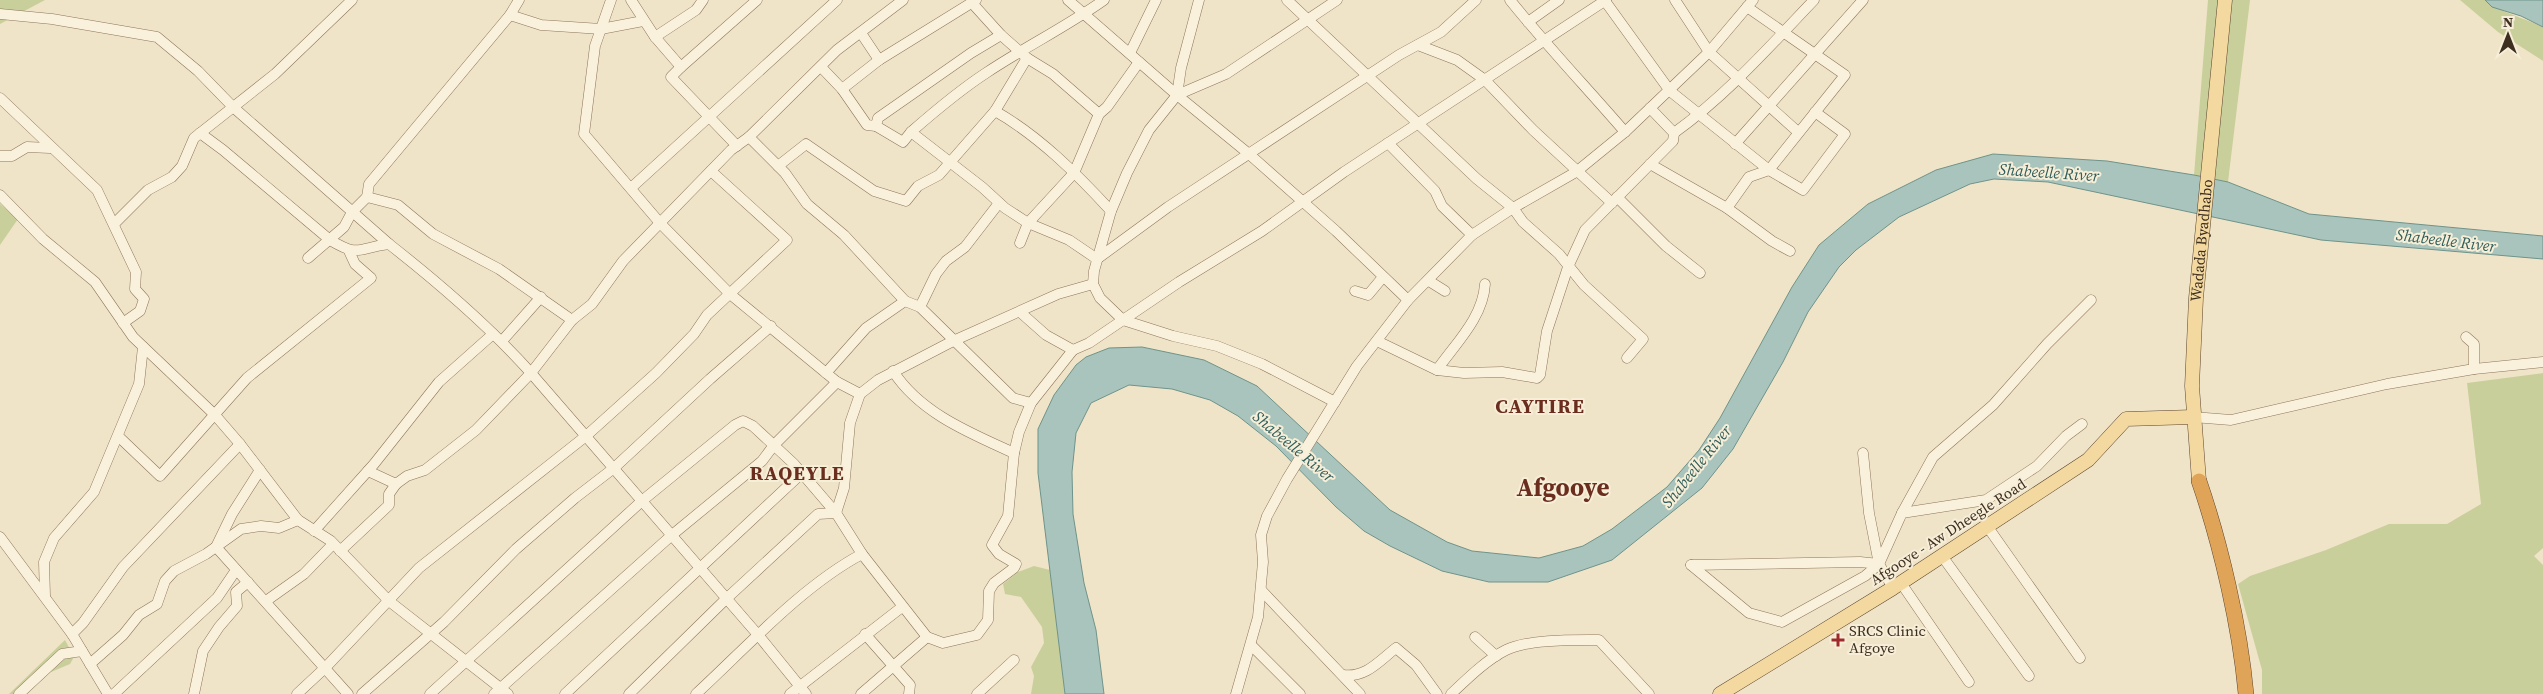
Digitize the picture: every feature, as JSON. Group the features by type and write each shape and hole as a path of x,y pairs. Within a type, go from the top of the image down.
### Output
{"highway":[{"name":"Wadada Byadhabo","path":"2198,481 2202,520 2228,641 2236,694"},
{"name":"Wadada Byadhabo","path":"2198,481 2212,517 2238,638 2246,694"}],"main road":[{"name":"Wadada Byadhabo","path":"2198,481 2192,386 2203,218 2225,0"},
{"name":"Afgooye - Aw Dheegle Road","path":"1720,694 1897,585 2088,460 2126,419 2193,417"}],"street":[{"path":"114,224 148,190 172,177 182,166 194,138 296,55 352,0"},
{"path":"308,258 344,227 352,212 368,197 369,184 510,15 519,0"},
{"path":"611,0 595,46 584,134 660,223 730,294 837,382 860,394"},
{"path":"631,0 642,21 681,67"},
{"path":"655,37 696,10 703,0"},
{"path":"737,146 671,77 757,0"},
{"path":"631,188 837,0"},
{"path":"266,601 304,574 389,505 389,494 396,484 407,476 425,470 476,430 531,373 572,320 592,304 623,261 660,223 737,146 821,67 836,50 903,0"},
{"path":"1068,0 1304,202 1408,300"},
{"path":"821,67 842,89 866,126 876,126 903,142 911,132 954,96 1024,55 1104,0"},
{"path":"1130,53 1156,0"},
{"path":"1177,95 1181,68 1199,0"},
{"path":"1287,0 1476,179 1513,208 1523,222 1558,254 1568,267 1643,339 1627,358"},
{"path":"1335,402 1262,364 1217,346 1173,336 1123,320 1100,298 1093,284 1097,259 1111,211 1149,130 1177,95 1226,74 1338,0"},
{"path":"1097,259 1168,207 1367,76 1441,32 1476,0"},
{"path":"1510,0 1544,42 1568,65 1625,132"},
{"path":"1528,22 1559,0"},
{"path":"430,694 643,500 742,421 753,426 802,473 836,514 862,554 927,637 943,643 977,635 988,620 989,591 1016,564 999,554 992,545 1008,516 1014,453 1031,403 1073,350 1123,320 1304,202 1388,143 1606,0 1634,37 1670,91 1698,116 1768,170 1803,190 1845,134 1815,112"},
{"path":"1675,0 1709,52 1798,132"},
{"path":"1378,341 1437,370 1464,373 1502,372 1537,378 1540,375 1547,331 1568,267 1585,230 1602,216 1614,200 1673,141 1674,133 1698,116 1737,79 1814,0"},
{"path":"1735,144 1815,56 1862,0"},
{"path":"842,89 879,60 974,2 1001,36 1024,55 1053,74 1099,114"},
{"path":"1236,694 1258,617 1261,590 1261,535 1267,516 1287,479 1358,366 1408,300 1472,236 1513,208 1576,172 1625,132 1709,52 1750,4 1782,33 1844,76 1768,170 1749,176 1727,208"},
{"path":"0,14 52,19 156,37 198,71 233,107 389,244 446,289 502,341 643,500 806,694"},
{"path":"510,15 541,25 601,29 642,21"},
{"path":"860,33 879,60"},
{"path":"876,126 878,118 971,53 1001,36"},
{"path":"1418,45 1457,60 1485,80 1576,172 1614,200 1700,273"},
{"path":"778,166 806,144 874,191 906,201 918,186 939,175 995,111 1024,55"},
{"path":"1020,243 1028,223 1074,173 1099,114 1107,107 1139,62"},
{"path":"0,98 50,148 97,190 136,272 135,289 144,299 140,311 123,323"},
{"path":"1650,108 1674,133"},
{"path":"995,111 1017,124 1074,173 1111,211"},
{"path":"911,132 982,186 999,203 1028,223 1069,240 1097,259"},
{"path":"200,133 330,240 349,251 358,251 389,244"},
{"path":"749,136 778,166 807,204 844,235 905,301 920,307 1013,398 1031,403"},
{"path":"1388,143 1435,190 1442,206 1472,236"},
{"path":"0,156 12,156 27,147 50,148"},
{"path":"1650,164 1727,208 1772,241 1790,251"},
{"path":"297,694 326,667 419,568 586,436 656,373 694,334 707,315 787,240 712,171"},
{"path":"0,195 43,239 95,282 123,323 143,347 215,416 240,444 298,520 337,547 389,601 428,634 467,662 501,692 672,534 762,461 774,446 837,382"},
{"path":"368,197 398,205 433,234 469,255 500,269 572,320"},
{"path":"920,307 936,274 946,261 965,247 999,203"},
{"path":"118,436 160,476 247,378 371,278 355,264 349,251"},
{"path":"1355,291 1368,295 1383,277"},
{"path":"1429,281 1445,291"},
{"path":"836,514 844,488 850,423 860,394 893,371 953,341 1058,294 1093,284"},
{"path":"1437,370 1474,321 1484,293 1485,284"},
{"path":"502,341 541,297"},
{"path":"1879,564 1860,562 1691,565 1749,613 1782,622 1865,576 1879,564 1902,513 1933,457 1993,405 2047,344 2091,300"},
{"path":"826,373 866,328 905,301"},
{"path":"1020,312 1046,336 1073,350"},
{"path":"362,694 428,634 444,622 516,549 575,498 614,468 710,379 771,326"},
{"path":"314,530 368,471 439,382 493,334"},
{"path":"2466,337 2474,344 2474,369"},
{"path":"45,596 44,562 54,538 94,492 139,384 143,347"},
{"path":"2193,417 2231,420 2387,384 2474,369 2543,362"},
{"path":"893,371 904,388 951,424 1014,453"},
{"path":"1902,513 1986,500 2037,466 2066,436 2082,424"},
{"path":"72,634 83,623 123,567 240,444"},
{"path":"1863,453 1869,513 1879,564 1897,585 1969,682"},
{"path":"216,547 232,514 260,470"},
{"path":"368,471 396,484"},
{"path":"565,694 802,473"},
{"path":"629,694 726,599 818,514 836,514"},
{"path":"90,664 123,635 139,615 157,604 165,581 174,571 241,530 262,526 279,528 298,520"},
{"path":"1987,526 2080,658"},
{"path":"0,537 72,634 108,694"},
{"path":"216,547 326,667 348,694"},
{"path":"696,694 811,588 841,565 862,554"},
{"path":"1942,556 2030,676"},
{"path":"114,694 217,598 236,570"},
{"path":"194,694 203,651 218,627 237,606 236,592 248,582"},
{"path":"1261,590 1360,694"},
{"path":"790,694 799,685 902,607"},
{"path":"865,634 910,685 909,694"},
{"path":"861,694 927,637"},
{"path":"1475,637 1496,656"},
{"path":"1451,694 1496,656 1508,649 1528,644 1599,640 1649,694"},
{"path":"1251,645 1300,694"},
{"path":"1343,675 1355,676 1367,672 1396,648 1416,665 1437,694"},
{"path":"19,694 44,668 62,654 82,651"},
{"path":"977,694 1014,660"}],"green space":[{"path":"0,0 45,0 0,24"},
{"path":"2208,0 2250,0 2228,182 2194,175"},
{"path":"2460,0 2485,0 2504,11 2543,27 2543,61 2498,32"},
{"path":"0,204 18,219 0,245"},
{"path":"2543,373 2543,548 2534,556 2543,565 2543,694 2262,694 2262,670 2238,584 2250,576 2326,550 2389,524 2447,524 2481,504 2467,383"},
{"path":"1034,566 1050,570 1065,694 1031,694 1034,676 1031,667 1044,643 1042,627 1021,597 1005,594 1003,584 1018,572"},
{"path":"65,640 74,657 70,664 44,675 26,694 9,694"}],"water":[{"path":"2485,0 2543,0 2543,27 2521,16 2492,7"},
{"name":"Shabeelle River","path":"1993,154 2107,161 2194,175 2228,182 2309,214 2543,236 2543,259 2321,240 2048,182 1994,179 1970,184 1899,217 1856,250 1839,267 1808,312 1783,362 1733,449 1702,488 1612,560 1548,582 1489,582 1442,571 1364,531 1336,507 1276,446 1238,416 1210,400 1172,389 1129,385 1091,403 1076,433 1072,472 1073,514 1084,583 1096,630 1104,694 1065,694 1038,473 1038,429 1054,395 1076,365 1086,357 1109,348 1142,347 1204,360 1257,386 1390,510 1447,542 1472,551 1539,558 1583,546 1612,529 1667,487 1699,450 1720,418 1792,287 1819,245 1868,204 1936,170"}],"place":[{"name":"SRCS Clinic Afgoye","path":"1838,640"}],"district":[{"name":"CAYTIRE","path":"1540,406"},
{"name":"RAQEYLE","path":"797,473"},
{"name":"Afgooye","path":"1563,487"}]}
